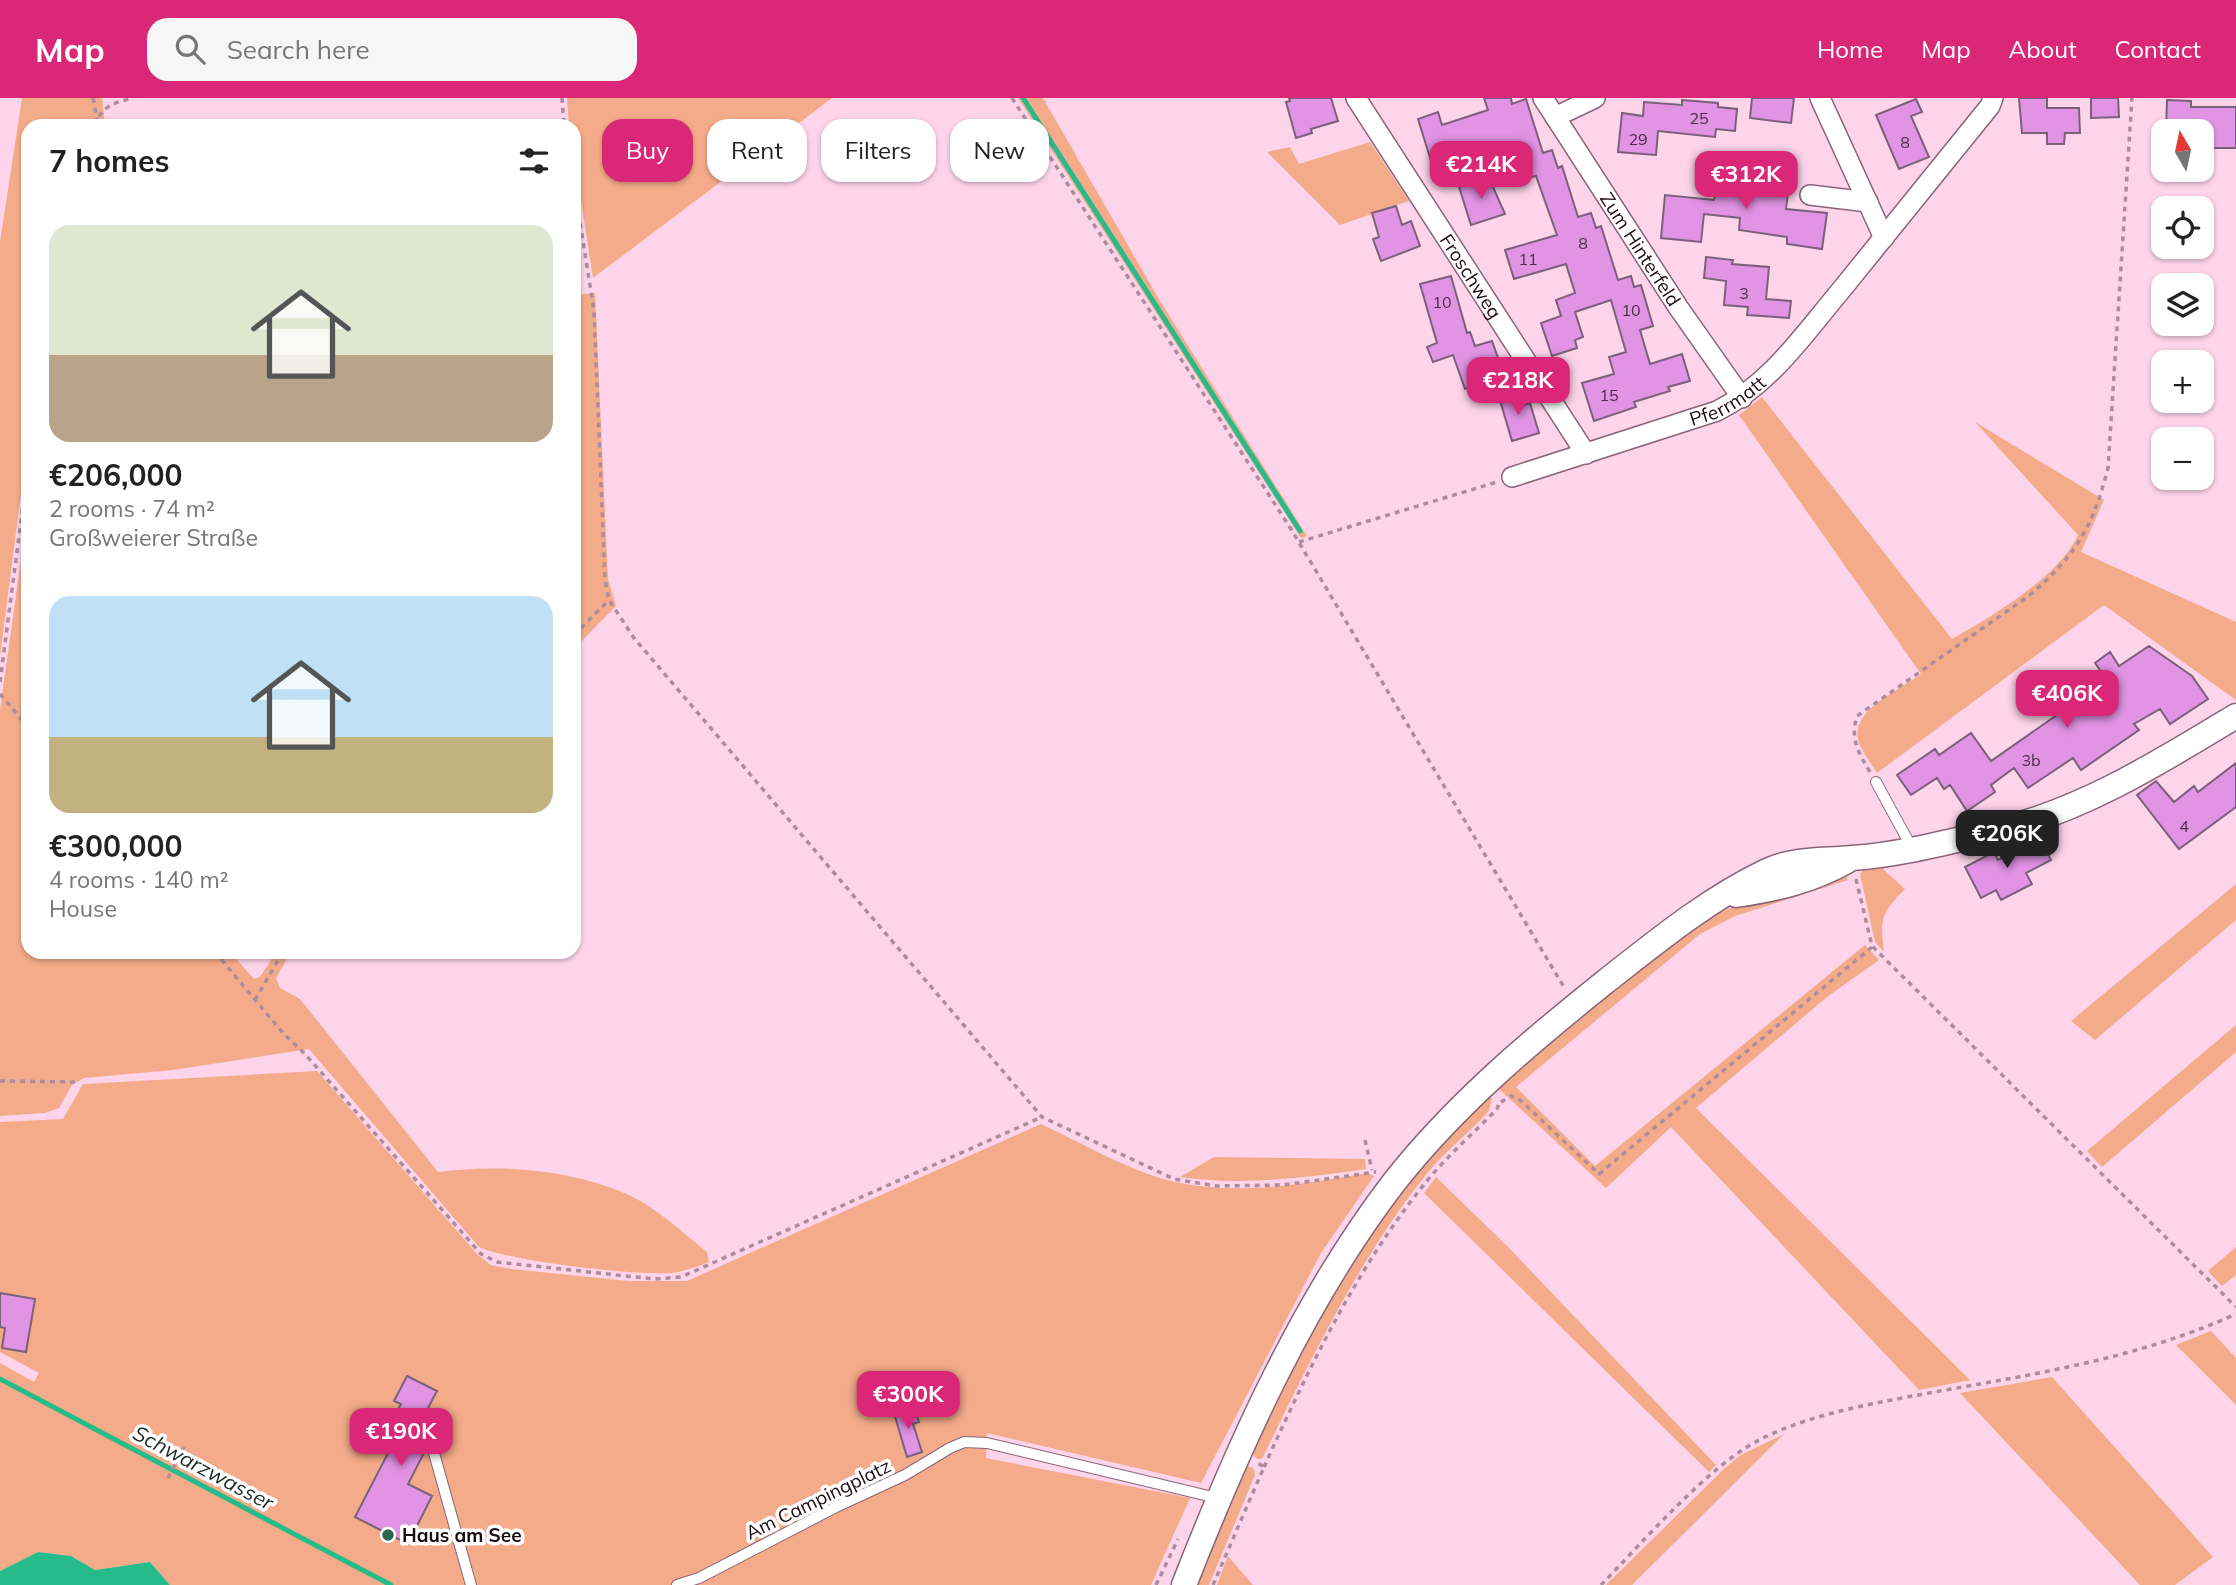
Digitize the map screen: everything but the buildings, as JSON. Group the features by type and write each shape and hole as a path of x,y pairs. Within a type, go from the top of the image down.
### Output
{"street":[{"name":"Froschweg","path":"1356,98 1586,454"},
{"name":"Zum Hinterfeld","path":"1543,98 1678,307 1742,398"},
{"path":"1555,117 1595,98"},
{"path":"1820,98 1884,238"},
{"name":"Pferrmatt","path":"1513,477 1717,411 1742,398 1771,374 1884,238 1990,106 1993,98"},
{"path":"1810,195 1868,202"},
{"path":"1184,1585 1218,1498 1310,1311 1346,1254 1395,1182 1492,1093 1577,1004 1670,931 1725,897 1781,888 1816,878 1852,858 1999,830 2079,804 2236,716"}],"lane":[{"path":"1876,782 1912,848"},
{"name":"Am Campingplatz","path":"677,1585 699,1578 836,1507 905,1475 964,1442 987,1443 1218,1498"},
{"path":"434,1453 471,1585"}],"path":[{"path":"93,98 97,119"},
{"path":"562,98 564,119"},
{"path":"1012,98 1299,542 1577,1004"},
{"path":"1876,782 1855,748 1853,730 1857,716 2030,595 2055,573 2076,549 2101,498 2108,468 2132,98"},
{"path":"97,119 110,103 128,99"},
{"path":"581,229 594,312 605,580 609,600 634,638 1042,1117 1132,1162 1174,1179 1216,1186 1283,1185 1373,1170 1366,1140"},
{"path":"1299,542 1513,477"},
{"path":"0,682 21,521"},
{"path":"581,628 609,600"},
{"path":"0,694 21,719"},
{"path":"1852,858 1872,946 2236,1307"},
{"path":"1213,1585 1264,1467 1347,1298 1394,1224 1492,1093 1518,1098 1599,1174 1872,946"},
{"path":"221,959 481,1254 497,1262 654,1279 681,1278 1042,1117"},
{"path":"255,1000 279,959"},
{"path":"0,1082 78,1082"},
{"path":"1601,1585 1723,1466 1761,1439 1833,1414 2113,1359 2191,1334 2236,1314"},
{"path":"168,1478 184,1447"},
{"path":"1240,1454 1264,1467"}],"shaded area":[{"path":"22,98 102,98 104,119 21,119 21,493 0,656 0,242"},
{"path":"567,98 832,98 804,119 707,119 707,182 720,182 593,278 581,200 581,119 568,119"},
{"path":"1018,98 1043,98 1160,301 1307,536 1301,538 1049,146 1049,119 1032,119"},
{"path":"1370,142 1409,201 1340,225 1267,152 1290,147 1299,164"},
{"path":"595,293 608,579 616,606 581,642 581,294"},
{"path":"1762,397 1952,639 2040,581 2069,551 2078,535 1975,422 2104,500 2081,552 2236,622 2236,700 2104,605 1877,773 1860,745 1857,733 1860,722 1877,703 1921,674 1739,415"},
{"path":"21,559 21,959 236,959 254,979 260,977 272,959 287,959 276,978 280,988 300,999 438,1172 486,1169 535,1171 606,1186 639,1200 660,1214 707,1252 709,1262 672,1273 632,1272 544,1262 479,1247 309,1049 173,1070 84,1078 72,1085 59,1108 45,1113 0,1116 0,710"},
{"path":"1883,863 1884,870 1905,889 1891,904 1884,917 1884,952 1875,942 1860,874 1866,867"},
{"path":"1845,873 1848,880 1735,916 1700,934 1516,1087 1595,1166 1865,945 1879,960 1827,997 1696,1108 1970,1380 1919,1390 1671,1127 1606,1188 1498,1088 1561,1029 1699,923 1733,907"},
{"path":"2236,884 2236,920 2095,1040 2071,1021"},
{"path":"2236,1025 2236,1052 2102,1167 2087,1151"},
{"path":"317,1071 478,1255 491,1265 628,1281 687,1281 1041,1124 1141,1171 1175,1182 1199,1186 1271,1187 1367,1173 1374,1176 1321,1253 1201,1483 987,1433 986,1458 1190,1498 1151,1585 170,1585 150,1562 95,1570 71,1556 38,1552 0,1571 0,1363 34,1382 39,1373 0,1352 0,1122 63,1119 83,1084"},
{"path":"1486,1095 1492,1099 1489,1111 1432,1167 1400,1209 1356,1277 1262,1459 1257,1459 1252,1453 1253,1445 1341,1276 1404,1183"},
{"path":"1214,1157 1365,1159 1366,1169 1250,1181 1180,1177"},
{"path":"1436,1177 1508,1247 1716,1465 1709,1472 1424,1193"},
{"path":"2236,1247 2236,1275 2222,1286 2208,1271"},
{"path":"2211,1331 2236,1358 2236,1405 2176,1345"},
{"path":"2052,1377 2213,1557 2175,1585 2140,1585 1960,1393"},
{"path":"1784,1434 1632,1585 1606,1585 1726,1467 1741,1455"},
{"path":"1246,1465 1254,1469 1255,1475 1209,1585 1193,1585"},
{"path":"38,1552 71,1556 95,1570 150,1562 170,1585 0,1585 0,1571"},
{"path":"1228,1556 1253,1585 1217,1585"}],"waterway":[{"path":"1023,98 1300,531"},
{"name":"Schwarzwasser","path":"0,1379 391,1585"}],"place":[{"name":"Haus am See","path":"388,1535"}]}
